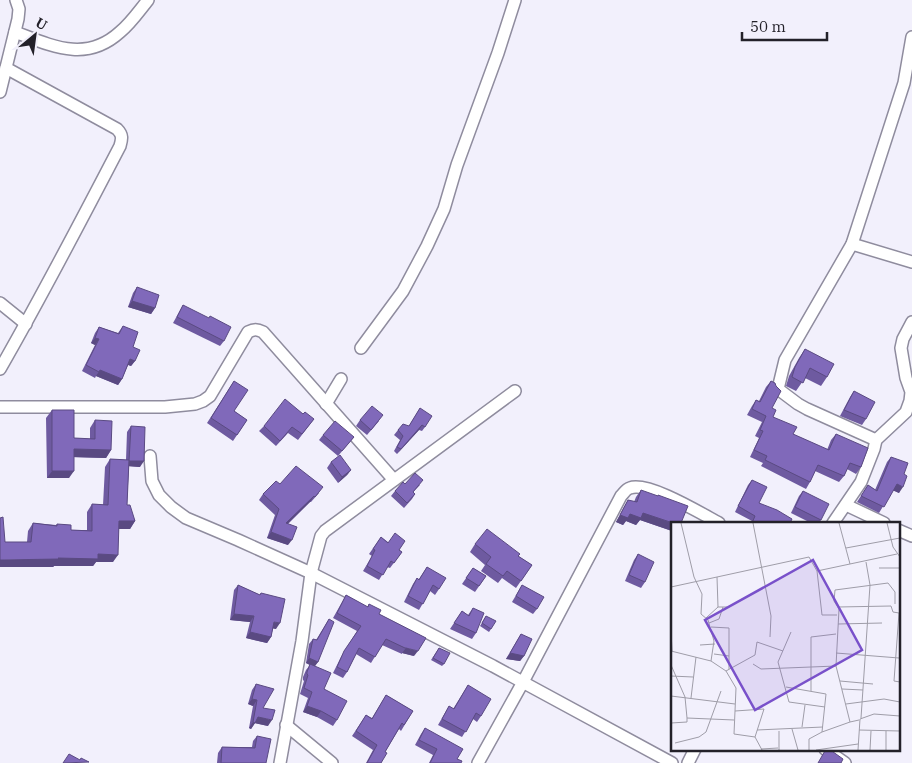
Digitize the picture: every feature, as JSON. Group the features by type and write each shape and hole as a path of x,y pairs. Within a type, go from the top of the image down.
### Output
{"street":[{"path":"0,92 18,19 19,9 16,0"},
{"path":"15,32 64,49 72,50 95,47 121,32 148,0"},
{"path":"361,348 403,291 444,209 457,165 498,53 515,0"},
{"path":"876,440 807,409 778,389 785,360 852,244 908,84 912,37"},
{"path":"0,369 26,324 123,138 117,129 6,68"},
{"path":"852,244 912,262"},
{"path":"0,303 26,324"},
{"path":"833,522 861,482 876,440 906,412 911,392 906,378 901,348 903,338 912,322"},
{"path":"0,407 165,407 195,404 210,396 248,332 258,330 263,332 394,480"},
{"path":"326,404 341,379"},
{"path":"280,763 302,641 311,573 321,536 325,531 515,392"},
{"path":"150,456 152,481 159,495 186,518 311,573 493,666 672,763"},
{"path":"478,763 621,496 626,490 636,486 657,492 717,522"},
{"path":"846,505 882,522"},
{"path":"900,531 912,536"},
{"path":"286,725 332,763"},
{"path":"688,763 694,750"},
{"path":"826,750 846,763"}],"building":[{"path":"137,287 159,295 155,308 132,301"},
{"path":"183,305 231,327 224,341 177,317"},
{"path":"123,326 138,332 133,347 140,350 135,361 130,359 122,379 100,370 99,372 86,365 99,339 95,338 99,327 119,334"},
{"path":"805,349 834,364 827,377 810,368 803,383 792,377"},
{"path":"234,381 248,390 234,411 247,420 237,435 211,418"},
{"path":"771,381 781,391 772,408 776,410 773,417 797,427 793,434 829,450 836,434 868,448 861,467 850,463 844,476 818,465 810,482 765,460 767,456 754,450 763,431 760,430 766,416 752,409 756,400 760,402"},
{"path":"854,391 875,402 866,419 844,410"},
{"path":"285,399 303,414 305,412 314,419 302,434 292,427 280,441 264,426"},
{"path":"372,406 383,415 371,430 360,420"},
{"path":"420,408 432,416 425,427 422,425 401,449 397,447 403,436 398,430 403,424 409,426"},
{"path":"52,410 74,410 74,438 95,439 95,420 112,421 111,450 74,449 74,471 52,471"},
{"path":"335,421 354,437 342,451 323,435"},
{"path":"131,426 145,427 144,461 129,461"},
{"path":"340,455 351,470 342,477 331,462"},
{"path":"891,457 908,463 904,474 907,476 903,487 897,484 884,507 861,496 868,485 877,491"},
{"path":"110,459 129,460 127,505 130,505 135,521 119,521 118,555 98,554 98,559 0,560 0,518 3,517 5,542 31,542 33,523 57,526 57,524 71,525 71,530 92,531 92,504 108,505"},
{"path":"296,466 323,487 315,497 286,523 297,527 292,540 271,532 279,509 263,494 276,481 280,484"},
{"path":"415,473 423,480 407,503 395,491"},
{"path":"752,480 767,487 759,503 777,510 792,519 790,522 752,522 755,516 738,506"},
{"path":"641,490 688,506 681,522 671,522 643,513 641,518 630,514 628,518 620,515 628,500 637,502"},
{"path":"803,491 829,504 821,520 795,507"},
{"path":"487,529 520,554 518,556 532,565 521,581 507,571 503,576 486,564 491,557 475,544"},
{"path":"395,533 405,541 399,550 402,552 394,563 391,561 383,575 367,566 375,550 373,549 381,537 388,543"},
{"path":"638,554 654,562 645,582 629,575"},
{"path":"427,567 446,578 439,589 433,585 423,604 408,596 417,578 419,580"},
{"path":"473,568 486,576 479,586 466,578"},
{"path":"238,585 260,595 261,593 285,599 280,623 274,622 271,637 250,632 254,616 234,614"},
{"path":"522,585 544,597 537,609 516,596"},
{"path":"346,595 368,607 369,604 381,610 379,614 426,638 418,651 405,648 386,639 375,657 359,648 347,672 337,667 344,651 361,626 337,613"},
{"path":"473,608 484,613 476,633 454,623 462,611 469,616"},
{"path":"486,616 496,621 491,629 482,623"},
{"path":"329,619 334,622 318,662 309,658 313,639 317,640"},
{"path":"521,634 532,639 524,656 510,653"},
{"path":"439,648 450,653 444,664 433,658"},
{"path":"310,664 331,673 324,689 347,701 337,720 307,706 312,692 304,688"},
{"path":"256,684 274,689 263,708 275,710 272,720 258,717 255,723 253,722 257,700 252,699"},
{"path":"468,685 491,699 481,716 476,713 466,732 442,719 449,706 454,709"},
{"path":"386,695 413,711 404,725 402,723 385,752 387,753 381,763 367,763 377,745 356,731 366,715 372,719"},
{"path":"425,728 463,749 457,759 462,761 461,763 430,763 437,749 419,740"},
{"path":"257,736 271,739 266,763 221,763 222,747 255,748"},
{"path":"825,750 830,750 843,759 841,763 818,763"},
{"path":"69,754 80,760 81,758 89,762 63,763"}]}
